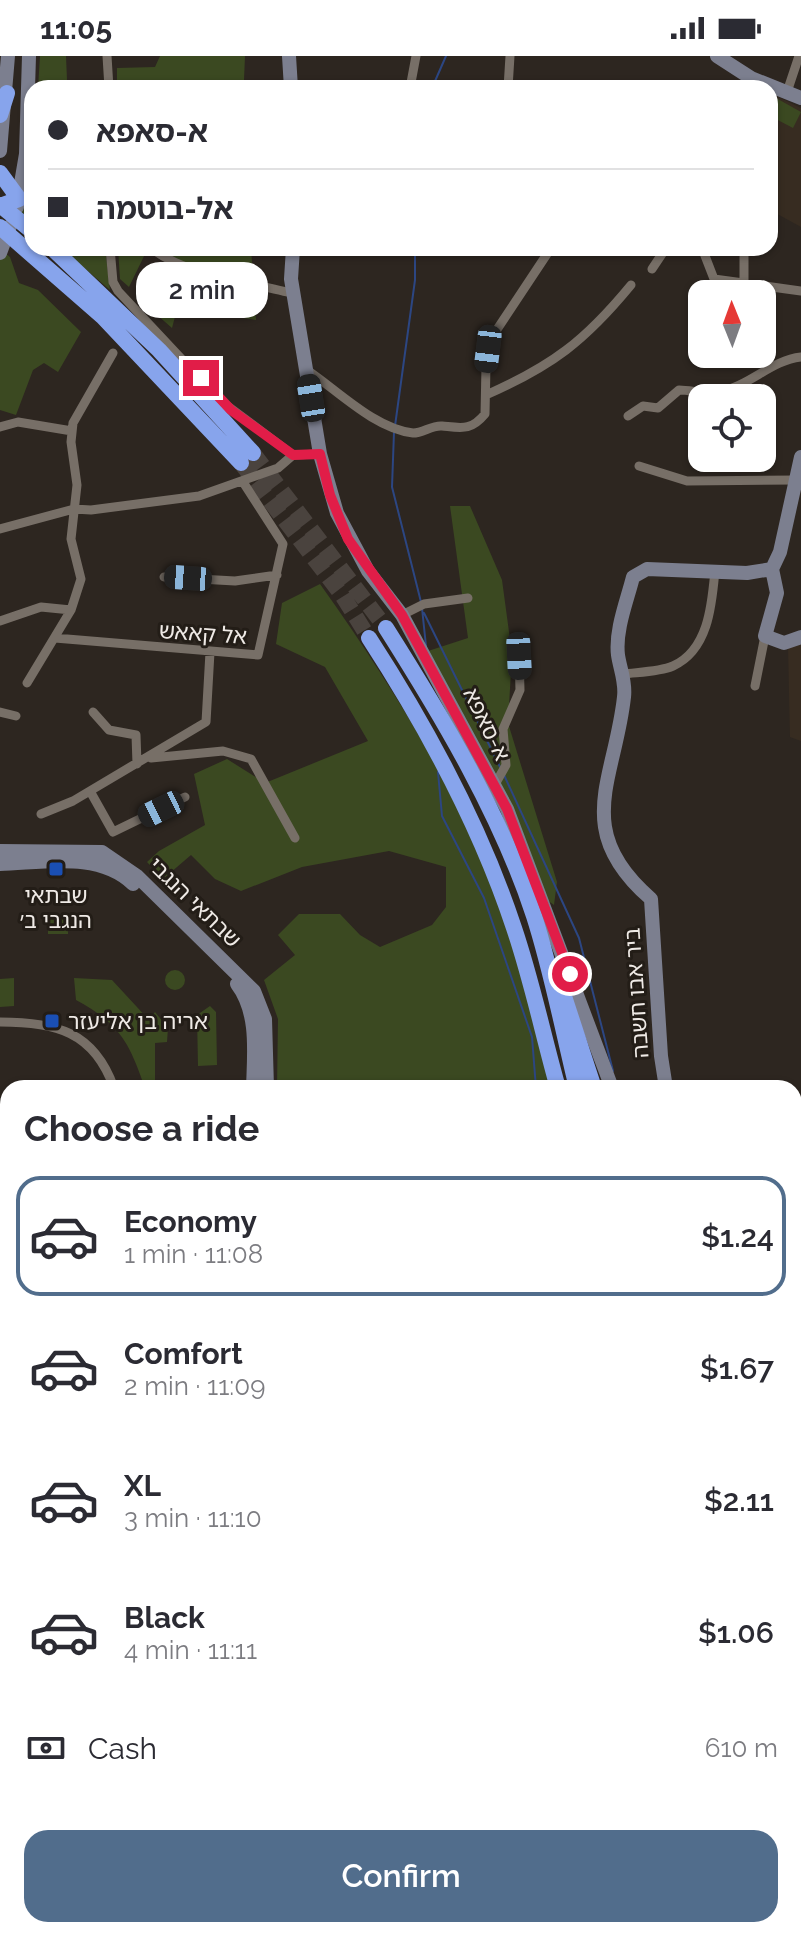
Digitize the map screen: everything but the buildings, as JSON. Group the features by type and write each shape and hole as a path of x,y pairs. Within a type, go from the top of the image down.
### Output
{"highway":[{"path":"0,115 7,93"},
{"path":"0,173 19,199 0,206"},
{"path":"0,206 24,225"},
{"path":"0,227 24,248"},
{"path":"33,256 114,328 247,458 159,350 60,256"},
{"path":"386,628 461,757 515,869 569,1007 592,1080"},
{"path":"369,638 429,736 494,874 527,969 555,1080"},
{"path":"534,917 575,1080"}],"street":[{"path":"0,151 8,56"},
{"path":"28,80 29,56"},
{"path":"107,56 108,80"},
{"path":"289,56 290,80"},
{"path":"412,80 416,56"},
{"path":"508,80 510,56"},
{"path":"794,95 799,56"},
{"path":"726,58 745,80"},
{"path":"0,252 19,199 24,158"},
{"path":"111,256 113,282 118,291 221,401 293,455"},
{"path":"161,256 206,272 295,294"},
{"name":"א-סאפא","path":"293,256 295,294 320,454 330,495 348,539 402,615 507,809 525,849 609,1080"},
{"path":"307,370 364,411 413,433 439,426 461,430 471,427 485,414 486,366 492,337 546,256"},
{"path":"652,269 661,256"},
{"path":"705,256 714,279 719,280"},
{"path":"744,256 744,280"},
{"path":"486,395 532,375 556,360 595,325 631,285"},
{"path":"776,288 801,291"},
{"path":"27,683 71,610 81,579 71,539 77,485 71,461 72,431 113,353"},
{"path":"628,416 643,406 658,408 679,390 717,393 766,373 780,361 801,357"},
{"path":"0,427 18,422 72,431"},
{"path":"0,529 74,509 91,510 199,496 278,468 293,455 320,454"},
{"path":"755,686 777,593 772,569 801,457"},
{"path":"639,466 687,481 798,476"},
{"name":"אל קאאש","path":"55,638 258,655 277,575 281,537 243,482"},
{"name":"ביר אבו חשבה","path":"665,1080 651,899 629,880 617,861 607,833 602,796 622,714 623,674 619,638 633,577 647,569 747,573 772,569"},
{"path":"623,674 673,666 694,648 709,618 715,570"},
{"path":"164,577 235,581 277,575"},
{"path":"402,615 424,604 468,598"},
{"path":"0,621 41,607 71,610"},
{"path":"765,636 784,643 801,637"},
{"path":"41,814 90,791 206,722 210,652"},
{"path":"493,788 506,765 503,729 520,690 519,656"},
{"path":"0,712 16,716"},
{"path":"93,712 109,730 136,735 141,761"},
{"path":"141,761 223,751 251,759 295,838"},
{"path":"90,791 113,832 185,797"},
{"name":"שבתאי הנגבי","path":"0,851 90,850 102,852 124,864 254,991 265,1019 267,1080"},
{"name":"שבתאי הנגבי","path":"0,864 91,863 125,877 238,985 247,999 253,1032 253,1080"},
{"path":"0,1022 35,1022 66,1029 93,1052 109,1080"}],"shaded area":[{"path":"778,97 801,108 801,227 778,214"},
{"path":"801,641 801,741 790,737 788,648"}],"green space":[{"path":"40,56 66,56 67,80 38,80"},
{"path":"160,56 245,56 244,80 117,80 117,68 155,67"},
{"path":"778,99 801,112 793,128 778,120"},
{"path":"24,187 24,217 19,213"},
{"path":"4,252 10,257 19,283 38,290 81,332 58,372 44,363 33,370 16,415 0,410 0,260"},
{"path":"70,256 106,256 110,290"},
{"path":"119,256 144,256 129,287 120,279"},
{"path":"169,256 252,256 256,320 231,316 229,296 185,279 172,328 156,314 173,257"},
{"path":"450,506 470,506 502,580 512,654 508,723 557,882 554,905 547,900 513,816 428,651 468,638"},
{"path":"320,584 412,724 454,798 490,873 558,1080 277,1080 278,1019 264,980 295,955 278,935 299,914 340,914 360,935 380,947 432,925 446,907 446,867 389,851 302,867 241,891 215,879 191,855 163,879 147,862 159,851 205,825 194,774 227,759 265,783 368,741 325,667 276,644 282,603"},
{"path":"48,919 68,919 68,934 48,934"},
{"path":"175,970 182,973 185,980 182,987 175,990 168,987 165,980 168,973"},
{"path":"14,978 14,1006 0,1007 0,979"},
{"path":"74,978 112,980 149,1020 155,1012 168,1028 167,1042 155,1043 155,1080 142,1080 128,1046 113,1026 76,1000"},
{"path":"210,1006 216,1012 217,1065 198,1066 197,1015"}],"waterway":[{"path":"436,80 446,56"},
{"path":"395,426 415,280 415,256"},
{"path":"394,432 392,487 421,602"},
{"path":"422,608 426,646"},
{"path":"424,613 501,769"},
{"path":"438,772 442,816 484,898 532,1037 535,1080"},
{"path":"504,775 579,938 613,1071"}],"tunnel":[{"path":"253,453 386,628"},
{"path":"241,463 342,595 369,638"}],"place":[{"name":"שבתאי הנגבי ב׳","path":"56,869"},
{"name":"אריה בן אליעזר","path":"52,1021"}],"route":[{"path":"201,378 231,410 293,455 320,454 330,495 348,539 402,615 507,809 525,849 570,974"}]}
